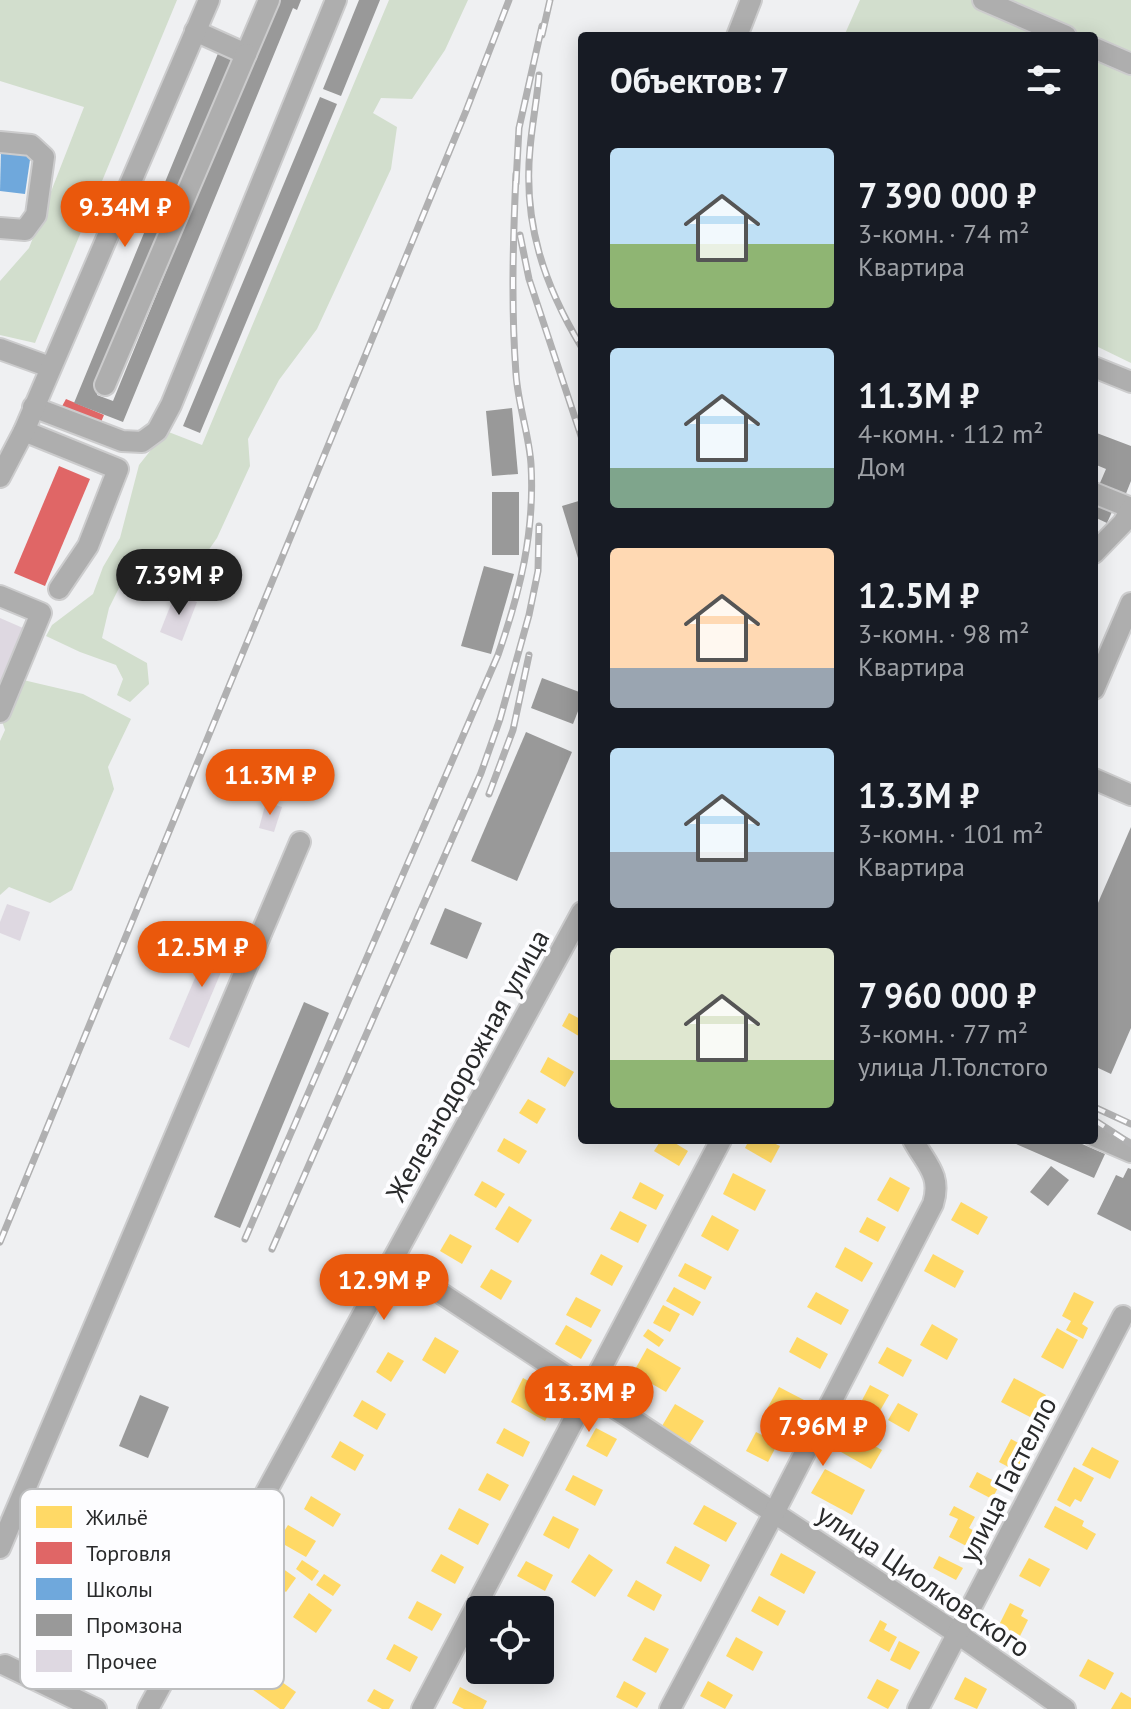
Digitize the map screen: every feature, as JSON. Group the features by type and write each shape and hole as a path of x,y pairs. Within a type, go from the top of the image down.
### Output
{"street":[{"path":"0,477 24,431 209,0"},
{"path":"105,385 269,0"},
{"path":"33,407 122,441 142,442 157,431 171,405 336,0"},
{"path":"739,32 751,0"},
{"path":"983,0 1057,32"},
{"path":"195,31 246,54"},
{"path":"1098,50 1131,64"},
{"path":"0,142 31,145 44,157 36,215 25,230 0,228"},
{"path":"0,349 50,367"},
{"path":"1098,369 1131,382"},
{"path":"24,431 118,469 88,546 59,589"},
{"path":"1098,495 1131,509 1123,523 1098,549"},
{"path":"0,596 41,613 0,712"},
{"path":"1098,680 1131,603"},
{"path":"1098,781 1131,795"},
{"path":"25,1489 300,842"},
{"name":"Железнодорожная улица","path":"268,1489 578,919"},
{"path":"1098,1138 1131,1152"},
{"path":"422,1709 719,1144"},
{"path":"670,1709 933,1204 938,1190 935,1176 915,1144"},
{"name":"улица Циолковского","path":"392,1261 958,1634 1065,1709"},
{"name":"улица Гастелло","path":"918,1709 1123,1316"},
{"path":"0,1548 20,1501"},
{"path":"53,1689 96,1709"},
{"name":"Железнодорожная улица","path":"148,1709 159,1689"}],"green space":[{"path":"0,0 177,0 35,343 0,335 0,281 29,248 84,107 0,81"},
{"path":"389,0 468,0 445,50 412,99 381,98 373,113 397,127 391,169 317,329 279,380 248,439 250,466 217,538 192,574 176,580 127,572 109,608 102,638 147,663 149,684 130,702 117,695 123,679 116,665 46,636 52,625 93,594 103,567 120,538 139,465 166,431 202,445"},
{"path":"860,0 1131,0 1131,363 1098,347 1098,32 846,32"},
{"path":"19,679 83,694 131,719 108,767 114,789 72,890 50,903 9,887 0,895 0,741 5,730 2,721"}],"building: Жильё":[{"path":"569,1013 578,1018 578,1036 562,1026"},
{"path":"548,1057 574,1072 565,1087 540,1072"},
{"path":"528,1099 546,1109 537,1124 519,1113"},
{"path":"504,1138 527,1151 519,1164 497,1151"},
{"path":"658,1144 677,1144 688,1151 679,1166 654,1151"},
{"path":"747,1144 780,1146 771,1163 745,1148"},
{"path":"733,1173 766,1190 755,1211 723,1194"},
{"path":"890,1177 910,1188 898,1212 877,1200"},
{"path":"482,1181 505,1194 496,1208 474,1195"},
{"path":"640,1182 664,1195 656,1210 632,1198"},
{"path":"961,1202 988,1217 978,1235 951,1220"},
{"path":"509,1206 532,1220 518,1243 495,1229"},
{"path":"620,1211 647,1225 638,1243 610,1229"},
{"path":"712,1215 739,1230 728,1251 701,1236"},
{"path":"867,1217 886,1227 878,1242 859,1232"},
{"path":"450,1234 472,1246 462,1264 440,1251"},
{"path":"845,1247 873,1263 862,1282 835,1267"},
{"path":"601,1254 623,1266 612,1286 590,1274"},
{"path":"933,1254 964,1271 955,1288 924,1271"},
{"path":"685,1263 712,1277 705,1290 678,1276"},
{"path":"491,1269 512,1281 501,1300 480,1287"},
{"path":"674,1287 701,1302 693,1316 666,1301"},
{"path":"816,1292 849,1310 841,1325 807,1307"},
{"path":"1074,1292 1094,1302 1082,1324 1088,1328 1083,1339 1066,1330 1071,1321 1062,1316"},
{"path":"576,1297 601,1310 591,1328 566,1315"},
{"path":"663,1305 680,1314 670,1332 653,1323"},
{"path":"932,1324 958,1339 947,1360 920,1345"},
{"path":"566,1325 592,1340 581,1359 555,1344"},
{"path":"1057,1328 1078,1340 1063,1369 1041,1357"},
{"path":"648,1329 664,1340 659,1347 643,1336"},
{"path":"435,1337 459,1351 445,1374 422,1360"},
{"path":"797,1337 828,1354 820,1369 789,1352"},
{"path":"887,1347 912,1360 903,1377 878,1363"},
{"path":"647,1348 681,1368 666,1392 633,1373"},
{"path":"388,1352 404,1361 391,1382 376,1372"},
{"path":"523,1378 558,1397 545,1421 511,1402"},
{"path":"1014,1378 1046,1395 1034,1419 1001,1402"},
{"path":"870,1385 889,1395 877,1416 859,1406"},
{"path":"779,1387 804,1400 793,1420 768,1407"},
{"path":"362,1400 386,1414 377,1430 353,1416"},
{"path":"898,1403 918,1414 909,1432 888,1420"},
{"path":"675,1404 704,1421 690,1443 662,1426"},
{"path":"778,1417 795,1427 788,1439 771,1429"},
{"path":"504,1428 530,1442 523,1457 496,1443"},
{"path":"596,1428 617,1439 607,1457 586,1446"},
{"path":"844,1429 882,1450 871,1469 834,1448"},
{"path":"756,1432 778,1443 768,1462 746,1451"},
{"path":"1011,1439 1028,1448 1016,1471 999,1462"},
{"path":"340,1441 364,1455 355,1471 331,1457"},
{"path":"1092,1447 1119,1461 1110,1479 1082,1465"},
{"path":"1074,1467 1094,1478 1081,1502 1075,1499 1070,1507 1057,1500"},
{"path":"825,1469 865,1490 852,1515 811,1493"},
{"path":"977,1472 1000,1484 992,1499 969,1487"},
{"path":"487,1473 509,1485 500,1501 478,1490"},
{"path":"573,1475 603,1490 595,1506 565,1490"},
{"path":"311,1496 341,1514 333,1527 304,1509"},
{"path":"704,1505 737,1523 726,1542 693,1524"},
{"path":"954,1506 975,1517 969,1528 982,1535 974,1550 949,1537 958,1519 949,1515"},
{"path":"1055,1506 1084,1521 1082,1526 1096,1534 1087,1550 1044,1527"},
{"path":"459,1508 489,1524 478,1545 448,1529"},
{"path":"553,1516 579,1529 569,1549 543,1535"},
{"path":"288,1525 316,1541 306,1557 284,1544 284,1531"},
{"path":"675,1546 710,1565 701,1582 666,1563"},
{"path":"781,1553 816,1572 804,1594 770,1575"},
{"path":"441,1554 464,1567 455,1584 431,1571"},
{"path":"589,1554 613,1570 595,1597 571,1582"},
{"path":"939,1556 963,1568 956,1580 933,1568"},
{"path":"1029,1558 1050,1569 1040,1587 1019,1576"},
{"path":"302,1560 319,1571 312,1581 296,1569"},
{"path":"526,1561 553,1575 545,1591 517,1576"},
{"path":"284,1570 296,1578 286,1592 284,1591"},
{"path":"324,1574 341,1585 333,1596 316,1585"},
{"path":"636,1580 662,1595 654,1611 627,1596"},
{"path":"309,1593 332,1610 316,1633 293,1617"},
{"path":"759,1596 786,1611 778,1626 751,1611"},
{"path":"417,1601 442,1614 432,1631 408,1618"},
{"path":"1010,1603 1024,1610 1021,1616 1028,1620 1017,1642 996,1631"},
{"path":"880,1620 887,1624 884,1630 897,1637 889,1652 869,1641"},
{"path":"645,1637 669,1649 656,1673 632,1660"},
{"path":"736,1637 763,1652 753,1671 726,1656"},
{"path":"899,1641 920,1652 910,1670 890,1660"},
{"path":"394,1644 418,1657 410,1672 386,1659"},
{"path":"1088,1659 1114,1673 1105,1690 1079,1676"},
{"path":"965,1677 987,1689 977,1709 954,1699"},
{"path":"877,1679 899,1690 888,1709 867,1698"},
{"path":"624,1681 646,1693 637,1708 616,1697"},
{"path":"708,1681 733,1695 725,1709 700,1696"},
{"path":"284,1684 296,1692 284,1709 252,1689 284,1689"},
{"path":"460,1687 487,1701 483,1709 464,1709 452,1703"},
{"path":"374,1689 394,1700 389,1709 367,1701"},
{"path":"1121,1692 1131,1698 1131,1709 1111,1709"}],"building: Торговля":[{"path":"66,399 104,415 99,427 60,410"},
{"path":"59,466 90,479 45,586 14,573"}],"building: Школы":[{"path":"1,149 31,153 25,194 0,191"}],"building: Промзона":[{"path":"277,0 301,0 297,10 293,8 123,422 74,403 219,51 235,58 97,395 113,401"},
{"path":"359,0 380,0 341,96 323,89"},
{"path":"320,97 337,104 200,433 183,426"},
{"path":"512,408 518,474 492,476 486,411"},
{"path":"1098,434 1131,446 1131,481 1123,501 1098,490 1106,469 1098,466"},
{"path":"492,492 519,492 519,555 492,555"},
{"path":"1098,499 1115,505 1107,523 1098,519"},
{"path":"578,501 578,558 562,506"},
{"path":"484,566 514,574 491,654 461,646"},
{"path":"542,678 578,692 578,711 573,724 531,708"},
{"path":"526,732 572,752 517,881 471,861"},
{"path":"1131,827 1131,1028 1111,1074 1098,1068 1098,903"},
{"path":"445,908 482,923 467,959 430,944"},
{"path":"304,1002 329,1013 240,1228 214,1217"},
{"path":"1016,1144 1082,1144 1105,1154 1094,1178"},
{"path":"1051,1166 1069,1180 1048,1206 1030,1192"},
{"path":"1128,1168 1131,1169 1131,1231 1097,1214 1116,1175 1123,1178"},
{"path":"140,1395 169,1407 148,1458 119,1446"}],"building: Прочее":[{"path":"175,594 197,602 182,641 160,632"},
{"path":"0,618 23,628 0,687"},
{"path":"266,802 282,807 274,832 259,828"},
{"path":"7,904 30,912 20,941 0,933 0,922"},
{"path":"215,931 235,939 189,1048 169,1039"}],"railway":[{"path":"0,1242 509,0"},
{"path":"542,35 550,0"},
{"path":"516,183 519,128 542,26"},
{"path":"539,75 529,176 533,228 547,277 578,341"},
{"path":"245,1239 498,655 519,585 528,538 532,489 530,453 517,386 514,349 516,174"},
{"path":"520,235 529,279 578,427"},
{"path":"272,1249 481,773 500,719 529,615 538,571 539,526"},
{"path":"489,794 513,730 529,655"},
{"path":"1098,1109 1131,1124"},
{"path":"1098,1123 1131,1144"}]}
